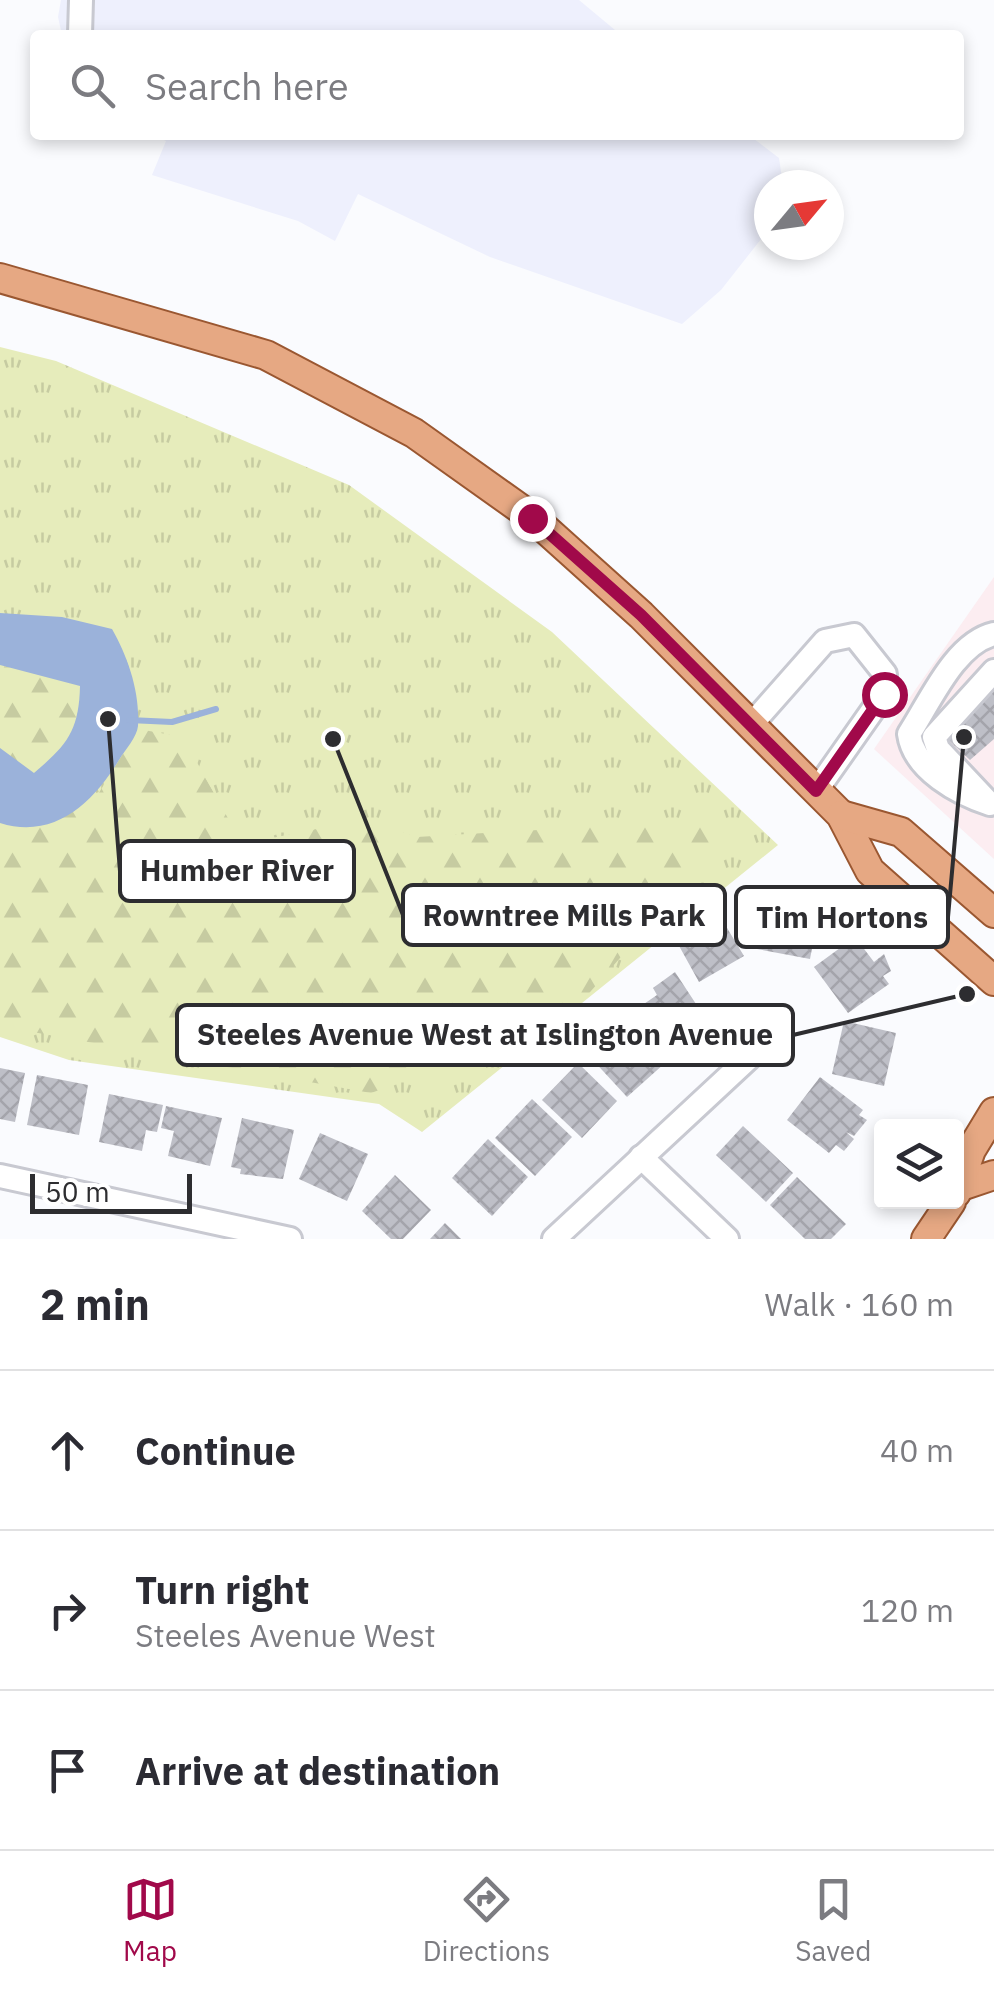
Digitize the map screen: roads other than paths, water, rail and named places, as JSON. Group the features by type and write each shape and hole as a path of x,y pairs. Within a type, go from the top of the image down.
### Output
{"main road":[{"path":"10,281 266,355 414,434 532,518 641,615 842,815 870,871 994,981"},
{"path":"842,815 901,832 994,914"},
{"path":"964,1168 970,1150 994,1112"},
{"path":"964,1189 994,1176"},
{"path":"926,1239 946,1209"}],"street":[{"path":"80,0 80,30"},
{"path":"994,634 979,637 953,666 909,734 911,748 956,793 990,804 938,749 934,738 994,672"},
{"path":"750,726 825,641 854,635 884,674 884,694 816,791"},
{"path":"554,1239 782,1028"},
{"path":"641,1157 727,1239"},
{"path":"0,1176 290,1239"}],"water":[{"path":"0,613 62,617 112,629 135,688 137,730 109,776 70,814 38,826 0,823 0,748 34,773 69,736 77,715 80,686 0,665"}],"waterway":[{"path":"129,720 172,722 216,709"}],"place":[{"name":"Humber River","path":"108,719"},
{"name":"Tim Hortons","path":"964,737"},
{"name":"Rowntree Mills Park","path":"333,739"},
{"name":"Steeles Avenue West at Islington Avenue","path":"967,994"}]}
